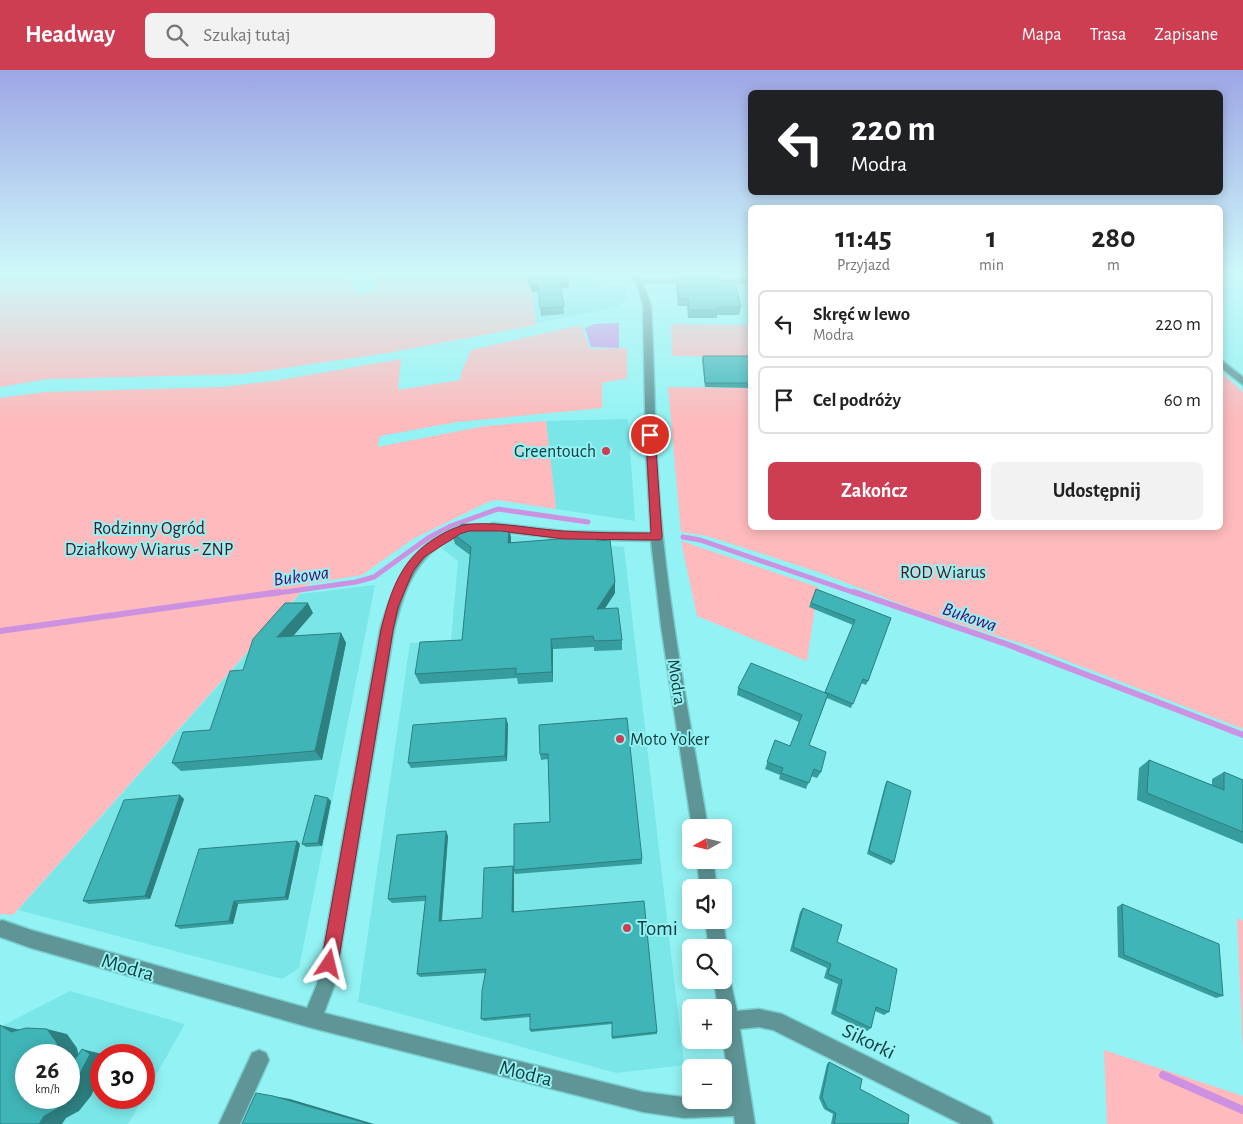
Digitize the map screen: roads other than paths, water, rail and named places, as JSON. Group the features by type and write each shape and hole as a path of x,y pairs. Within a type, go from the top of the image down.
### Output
{"street":[{"name":"Modra","path":"648,321 650,456 657,537 699,819"},
{"path":"1223,365 1243,382"},
{"path":"312,1019 326,984 387,630 392,607 408,569 420,554 432,545 456,531 469,528 501,527 564,535 657,537"},
{"name":"Modra","path":"2,929 31,939 312,1019 642,1102 744,1115 732,1040"},
{"name":"Sikorki","path":"732,1021 759,1018 775,1021 983,1124"},
{"path":"228,1124 259,1060"}],"waterway":[{"name":"Bukowa","path":"271,594 356,582 374,577 428,538 451,526 498,509 588,522"},
{"name":"Bukowa","path":"683,537 700,540 858,594"},
{"name":"Bukowa","path":"0,631 280,592"},
{"name":"Bukowa","path":"854,592 1009,645 1243,735"},
{"path":"1163,1075 1243,1110"}],"place":[{"name":"Greentouch","path":"606,451"},
{"name":"Moto Yoker","path":"620,739"},
{"name":"Tomi","path":"627,928"}],"park label":[{"name":"Rodzinny Ogród Działkowy Wiarus - ZNP","path":"149,538"},
{"name":"ROD Wiarus","path":"943,572"}]}
